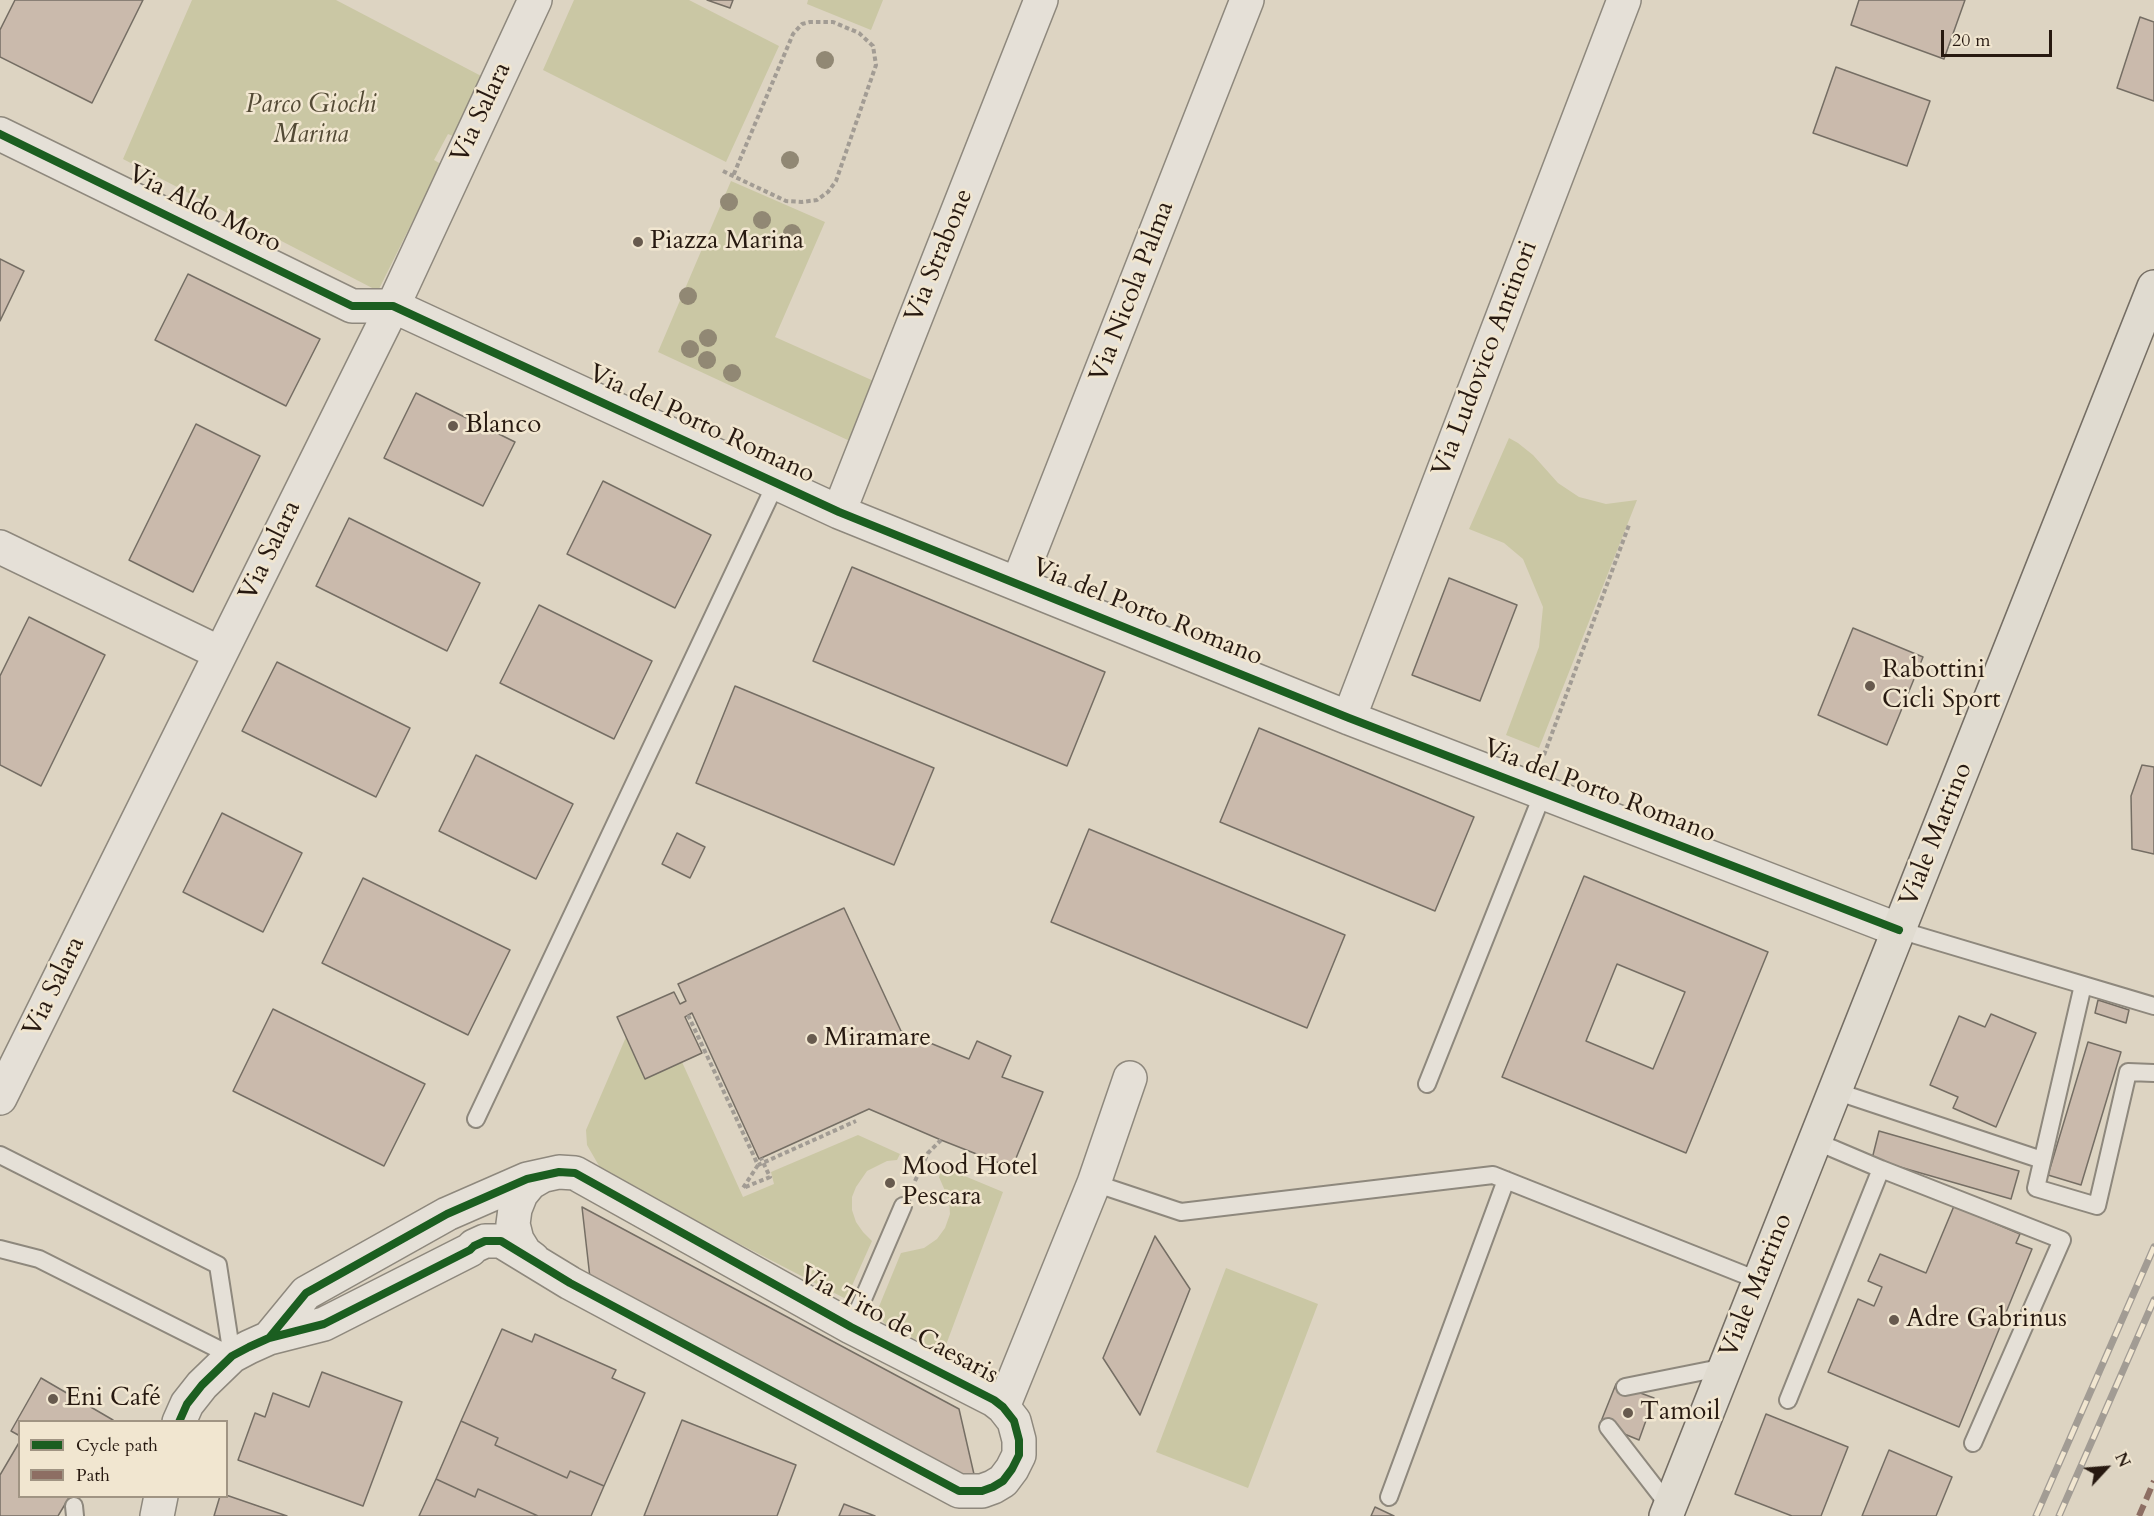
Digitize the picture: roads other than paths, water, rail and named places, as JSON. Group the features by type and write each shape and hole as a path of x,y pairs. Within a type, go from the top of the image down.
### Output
{"main road":[{"name":"Viale Matrino","path":"1668,1511 2154,287"}],"street":[{"name":"Via Salara","path":"0,1098 393,306 535,0"},
{"name":"Via Strabone","path":"839,512 1041,0"},
{"name":"Via Nicola Palma","path":"1018,583 1247,0"},
{"name":"Via Ludovico Antinori","path":"1349,718 1624,0"},
{"name":"Via Aldo Moro","path":"0,134 352,306 393,306"},
{"name":"Via del Porto Romano","path":"393,306 839,512 1349,718 1542,778 1899,930"},
{"path":"0,547 220,653"},
{"path":"1003,1407 1094,1183 1130,1078"},
{"name":"Via Tito de Caesaris","path":"180,1420 187,1404 195,1394 232,1356 269,1338 324,1324 474,1246 485,1242 501,1241 570,1283 958,1491 982,1491 1003,1480 1019,1455 1018,1430 1003,1407 850,1327 585,1177 574,1173 559,1172 507,1186 455,1211 306,1293 269,1338"},
{"name":"Via Tito de Caesaris","path":"536,1262 517,1240 513,1224 520,1194 531,1182 544,1175"},
{"path":"455,1211 467,1213 477,1224 479,1236 474,1246"},
{"path":"157,1516 161,1498"}],"lane":[{"path":"476,1119 776,483"},
{"path":"1427,1084 1542,778"},
{"path":"1899,930 2154,1006"},
{"path":"2083,985 2036,1188 2097,1206 2128,1072 2154,1073"},
{"path":"1835,1091 2042,1160"},
{"path":"1815,1141 2062,1240 1973,1443"},
{"path":"0,1155 219,1265 232,1356"},
{"path":"1788,1400 1881,1168"},
{"path":"1094,1183 1181,1212 1493,1175 1760,1281"},
{"path":"1389,1497 1506,1180"},
{"path":"850,1327 903,1206"},
{"path":"0,1249 39,1259 232,1356"},
{"path":"1625,1387 1648,1388 1725,1366"},
{"path":"1608,1427 1629,1444 1668,1511"}],"railway":[{"path":"2036,1516 2154,1247"},
{"path":"2059,1516 2154,1300"}],"place":[{"name":"Piazza Marina","path":"638,242"},
{"name":"Blanco","path":"453,426"},
{"name":"Rabottini Cicli Sport","path":"1870,686"},
{"name":"Miramare","path":"812,1039"},
{"name":"Mood Hotel Pescara","path":"890,1183"},
{"name":"Adre Gabrinus","path":"1894,1320"},
{"name":"Eni Café","path":"53,1399"},
{"name":"Tamoil","path":"1628,1413"}],"park label":[{"name":"Parco Giochi Marina","path":"311,121"}]}
